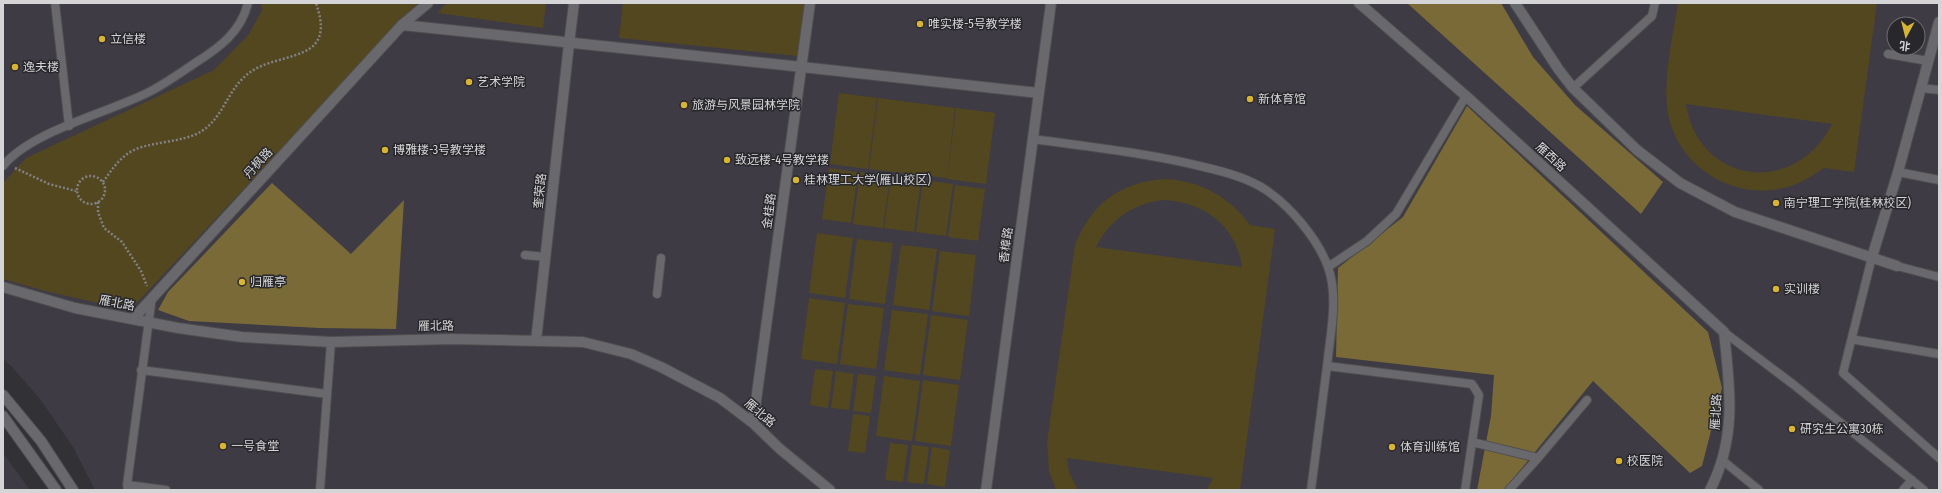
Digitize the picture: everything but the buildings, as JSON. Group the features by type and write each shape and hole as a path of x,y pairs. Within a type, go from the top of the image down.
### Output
{"street":[{"name":"丹枫路","path":"133,319 402,25 428,3"},
{"name":"奎荣路","path":"536,340 574,3"},
{"name":"金桂路","path":"753,423 810,3"},
{"name":"香樟路","path":"986,490 1051,3"},
{"name":"雁西路","path":"1359,3 1466,96 1724,332"},
{"path":"1515,3 1559,70 1573,88 1637,150 1680,183 1736,212 1897,266"},
{"path":"1872,257 1898,172 1939,22"},
{"path":"402,25 1039,93"},
{"name":"雁北路","path":"3,286 76,308 204,333 332,342 452,339 583,342 631,354 661,367 720,398 753,423 830,490"},
{"name":"雁北路","path":"1710,490 1722,460 1729,424 1730,393 1724,332"},
{"path":"3,395 41,441 73,490"},
{"path":"3,416 56,490"}],"lane":[{"path":"55,3 69,126"},
{"path":"5,164 37,139 149,92 216,50 242,22 248,3"},
{"path":"1573,88 1652,16 1655,3"},
{"path":"1899,56 1928,61"},
{"path":"1921,88 1939,90"},
{"path":"1328,267 1367,242 1396,214 1466,96"},
{"path":"1033,139 1175,159 1229,173 1266,190 1301,223 1319,248 1328,267 1333,299 1327,366 1311,490"},
{"path":"1898,172 1939,180"},
{"path":"525,255 546,257"},
{"path":"1872,257 1843,373 1939,458"},
{"path":"657,294 661,258"},
{"path":"1897,266 1939,277"},
{"path":"152,297 141,370 128,487 166,490"},
{"path":"1724,332 1794,385 1924,490"},
{"path":"1856,340 1939,354"},
{"path":"320,490 332,342"},
{"path":"1327,366 1472,384 1479,395 1465,490"},
{"path":"141,370 327,394"},
{"path":"1510,490 1587,400"},
{"path":"1472,442 1538,458"},
{"path":"1722,460 1759,490"},
{"path":"1903,490 1912,480"}],"path":[{"path":"103,182 121,159 132,151 201,131 220,114 238,82 252,71 272,61 297,55 315,44 321,30 320,15 316,3"},
{"path":"5,164 37,178 76,191"},
{"path":"86,176 95,176 103,182 105,191 102,199 98,202 88,204 77,196 76,191 78,182 86,176"},
{"path":"98,202 98,212 104,228 122,242 142,271 152,297"}],"shaded area":[{"name":"桂林理工大学(雁山校区)","path":"3,3 1939,3 1939,490 95,490 73,447 40,399 3,359"},
{"path":"261,3 418,3 130,310 49,292 3,279 3,183 26,158 214,70 249,34 262,10"},
{"path":"446,3 546,3 543,28 438,13"},
{"path":"623,3 805,3 798,56 619,38"},
{"path":"1407,3 1501,3 1533,57 1575,105 1663,182 1641,214"},
{"path":"1678,3 1877,3 1854,172 1824,168 1794,185 1764,190 1746,189 1728,184 1712,176 1697,165 1685,152 1675,136 1669,118 1667,105 1667,76","holes":["1686,104 1832,124 1816,147 1796,163 1774,171 1751,172 1729,166 1710,152 1695,132"]},
{"path":"839,93 877,98 868,169 830,164"},
{"path":"878,98 955,108 947,178 869,169"},
{"path":"1467,106 1708,332 1722,388 1702,466 1690,473 1593,381 1504,490 1477,490 1491,416 1494,375 1336,357 1338,268 1403,217"},
{"path":"956,108 995,113 986,184 947,179"},
{"path":"829,168 858,172 851,223 822,219"},
{"path":"860,172 890,176 883,228 853,224"},
{"path":"891,176 921,180 914,232 884,228"},
{"path":"1165,179 1178,180 1202,187 1223,198 1242,215 1250,225 1275,229 1240,490 1207,490 1213,478 1067,458 1069,472 1078,490 1056,490 1049,471 1047,442 1075,245 1090,217 1099,206 1121,190 1149,181","holes":["1163,200 1192,205 1216,218 1233,239 1239,252 1242,267 1096,247 1115,221 1141,205"]},
{"path":"923,180 953,184 946,236 916,232"},
{"path":"272,183 351,254 404,200 396,329 319,328 189,321 158,310 168,292"},
{"path":"955,185 985,189 978,241 948,237"},
{"path":"817,233 853,238 845,298 809,293"},
{"path":"857,239 893,243 885,304 849,299"},
{"path":"901,245 937,249 929,310 893,305"},
{"path":"940,251 976,255 969,316 932,311"},
{"path":"809,298 845,303 837,364 801,359"},
{"path":"848,304 884,308 876,369 840,364"},
{"path":"892,310 928,314 920,375 884,370"},
{"path":"931,315 968,320 960,380 923,375"},
{"path":"815,369 833,371 828,408 810,405"},
{"path":"836,371 854,374 849,410 831,408"},
{"path":"858,374 876,376 871,413 853,411"},
{"path":"884,376 920,381 912,441 876,436"},
{"path":"923,380 959,385 951,446 915,441"},
{"path":"853,414 870,416 865,453 848,451"},
{"path":"890,443 908,445 903,482 885,480"},
{"path":"912,445 929,447 924,484 907,482"},
{"path":"932,447 950,450 945,487 927,484"},
{"path":"3,453 30,490 3,490"}],"place":[{"name":"唯实楼-5号教学楼","path":"920,24"},
{"name":"立信楼","path":"102,39"},
{"name":"逸夫楼","path":"15,67"},
{"name":"艺术学院","path":"469,82"},
{"name":"新体育馆","path":"1250,99"},
{"name":"旅游与风景园林学院","path":"684,105"},
{"name":"博雅楼-3号教学楼","path":"385,150"},
{"name":"致远楼-4号教学楼","path":"727,160"},
{"name":"桂林理工大学(雁山校区)","path":"796,180"},
{"name":"南宁理工学院(桂林校区)","path":"1776,203"},
{"name":"归雁亭","path":"242,282"},
{"name":"实训楼","path":"1776,289"},
{"name":"研究生公寓30栋","path":"1792,429"},
{"name":"一号食堂","path":"223,446"},
{"name":"体育训练馆","path":"1392,447"},
{"name":"校医院","path":"1619,461"}]}
